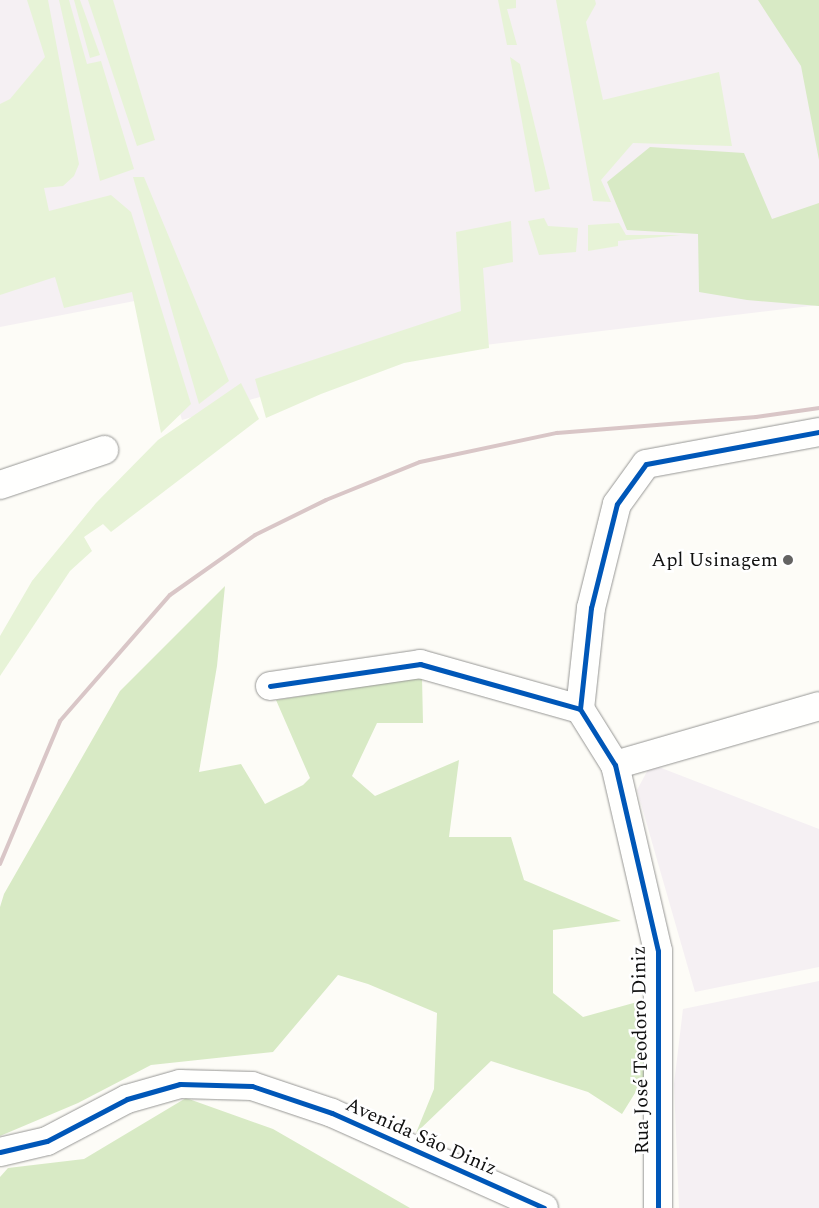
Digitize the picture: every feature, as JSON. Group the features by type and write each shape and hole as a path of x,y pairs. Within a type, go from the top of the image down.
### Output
{"street":[{"path":"270,686 420,664 580,709 591,608 617,504 646,464 819,432"},
{"path":"0,485 104,450"},
{"path":"615,765 819,706"},
{"name":"Rua José Teodoro Diniz","path":"580,709 615,765 658,951 658,1208"},
{"name":"Avenida São Diniz","path":"0,1152 47,1141 127,1099 180,1084 252,1086 332,1114 544,1208"}],"shaded area":[{"path":"0,0 819,0 819,305 401,355 182,420 145,299 0,327"},
{"path":"651,764 819,829 819,967 695,992 637,790"},
{"path":"819,981 819,1208 679,1208 674,1084 683,1009"}],"green space":[{"path":"27,0 48,0 79,164 74,176 63,186 44,188 49,211 111,195 131,212 191,404 161,433 132,292 64,308 55,277 0,295 0,104 10,99 45,57"},
{"path":"59,0 69,0 87,64 101,61 134,169 100,181"},
{"path":"74,0 80,0 100,55 90,58"},
{"path":"88,0 113,0 155,140 137,146"},
{"path":"498,0 516,0 516,8 507,9 517,45 507,45"},
{"path":"556,0 595,0 596,4 586,22 603,100 719,72 732,146 633,143 601,180 611,202 593,201"},
{"path":"758,0 819,0 819,160 801,66"},
{"path":"510,57 520,64 550,189 535,192"},
{"path":"650,147 744,153 772,219 819,203 819,306 747,300 699,292 698,234 627,230 607,182"},
{"path":"133,177 144,177 229,381 199,404"},
{"path":"544,218 548,226 578,228 576,252 539,255 528,221"},
{"path":"511,221 513,262 483,268 489,348 404,363 321,394 266,418 255,379 461,311 456,232"},
{"path":"619,223 626,235 681,235 618,241 618,246 588,251 588,225"},
{"path":"241,383 259,419 111,532 103,524 84,537 92,551 70,571 0,676 0,636 32,581 96,503 158,440"},
{"path":"225,586 217,666 199,772 241,764 265,804 303,785 310,778 276,700 422,677 423,723 377,723 352,776 375,796 459,760 449,837 511,837 524,880 621,921 553,930 553,993 583,1017 648,999 645,1077 622,1114 588,1092 491,1061 416,1133 434,1089 437,1013 368,984 338,975 273,1052 151,1065 78,1103 0,1136 0,907 4,894 120,691"},
{"path":"186,1098 273,1129 410,1208 0,1208 0,1177 8,1168 84,1159"}],"railway":[{"path":"0,864 60,721 170,595 255,535 326,500 420,462 557,433 756,417 819,408"}],"cycle path":[{"path":"658,1208 658,951 615,765 580,709 591,608 617,504 646,464 819,432"},
{"path":"270,686 420,664 580,709"},
{"path":"0,1152 47,1141 127,1099 180,1084 252,1086 332,1113 544,1208"}],"place":[{"name":"Apl Usinagem","path":"788,560"}]}
